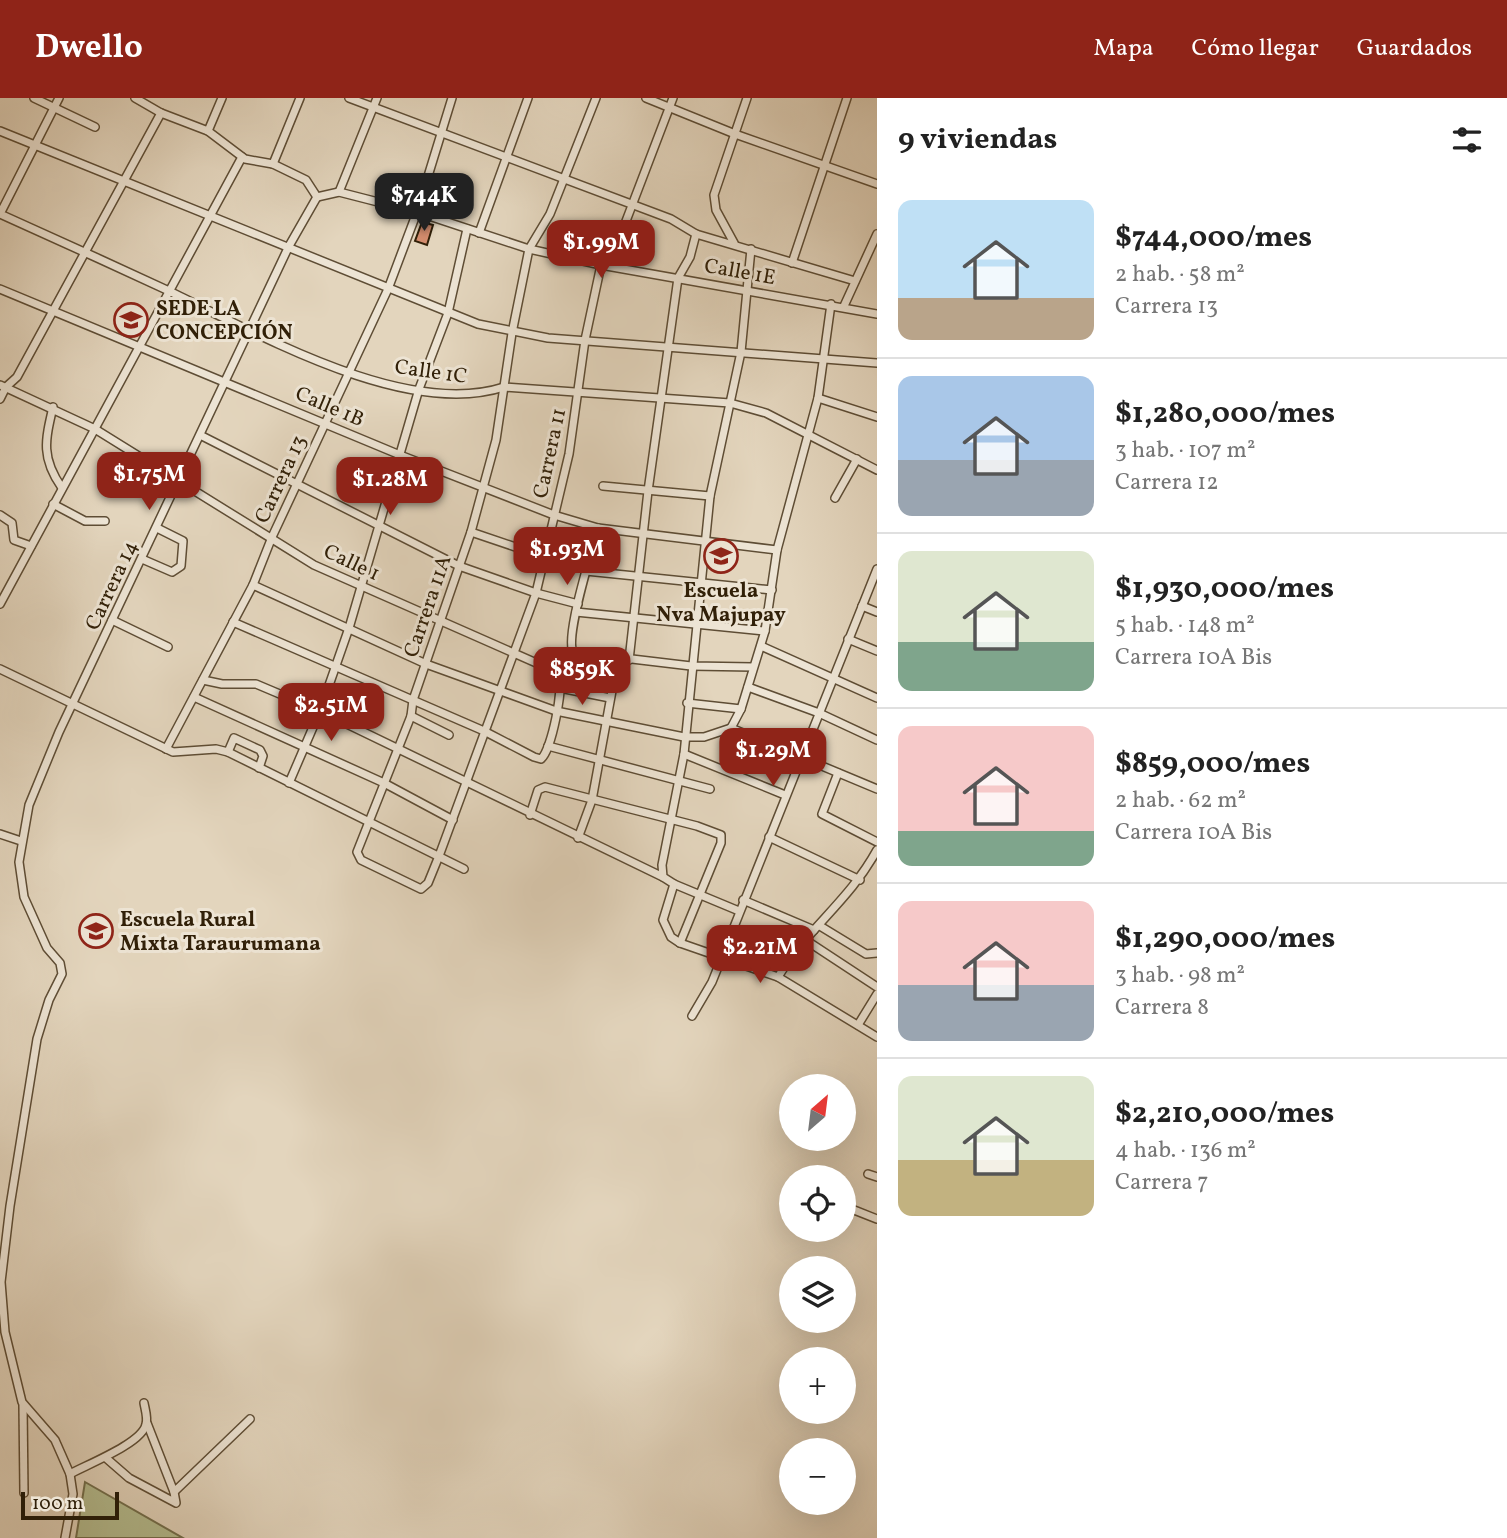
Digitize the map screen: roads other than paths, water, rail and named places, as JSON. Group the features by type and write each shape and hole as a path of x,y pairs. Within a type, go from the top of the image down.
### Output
{"street":[{"path":"34,98 47,100 53,108 95,127"},
{"path":"0,214 33,144 59,98"},
{"path":"135,98 161,113 208,131 242,156 273,164 309,183 317,197"},
{"path":"208,131 222,98"},
{"path":"273,164 300,98"},
{"path":"349,98 678,222 696,234 734,243 855,281"},
{"path":"339,192 377,98"},
{"name":"Carrera 13","path":"166,749 253,585 272,537 388,289 417,212 452,98"},
{"path":"479,233 508,160 528,98"},
{"name":"Carrera 11A","path":"439,856 425,887 421,889 358,857 411,716 413,700 471,532 496,440 512,333 529,249 545,224 565,181 597,98"},
{"path":"646,98 735,134 877,184"},
{"name":"Carrera 11","path":"439,856 536,593 580,391 585,340 601,265 613,252 673,98"},
{"path":"734,243 714,204 747,98"},
{"path":"792,263 847,98"},
{"path":"0,399 3,386 17,377 51,310 126,181 161,113"},
{"path":"0,131 289,246 447,313 512,333 877,363"},
{"path":"0,604 2,594 31,546 242,156"},
{"name":"Calle 1E","path":"317,197 339,192 417,212 529,249 601,265 844,306 877,314"},
{"name":"Carrera 14","path":"24,1493 23,1405 3,1336 1,1274 37,1039 62,969 58,959 47,948 21,890 21,841 40,777 73,704 202,436 289,246 317,197"},
{"name":"Calle 1C","path":"0,214 249,330 349,373 419,389 475,395 504,387 730,403 766,413 877,470"},
{"path":"289,783 337,666 419,389 447,313 467,229"},
{"path":"629,660 667,346 678,278 690,257 696,234"},
{"path":"844,306 877,234"},
{"path":"663,877 662,865 684,754 710,496 741,352 749,292 751,249"},
{"name":"Calle 1B","path":"0,289 483,489 554,515 598,528 777,550"},
{"path":"731,728 741,709 765,631 777,550 818,398 831,304"},
{"name":"Calle 1","path":"3,386 53,407 95,429 314,565 442,619 552,670 561,675 560,688"},
{"path":"818,398 877,417"},
{"path":"53,407 46,455 51,472 62,488"},
{"path":"202,436 298,482 459,566 577,608 698,626 765,631"},
{"path":"835,498 857,459"},
{"path":"603,486 710,496"},
{"path":"53,504 85,521 106,521"},
{"path":"0,515 12,523 14,540 31,546"},
{"path":"142,559 172,572 181,566 183,541 157,528"},
{"path":"598,528 577,608 571,650 579,654 691,666 752,667"},
{"path":"471,532 545,557"},
{"path":"692,1016 712,982 877,569"},
{"path":"586,571 638,579 772,590"},
{"path":"253,585 426,664 556,711 684,737 704,737 731,728 877,789"},
{"path":"862,606 877,612"},
{"path":"112,620 168,647"},
{"path":"233,622 484,731 539,759 545,755 548,746 560,688 610,698"},
{"path":"848,639 877,651"},
{"path":"761,646 877,698"},
{"path":"578,838 592,800 618,658"},
{"path":"0,669 166,749 179,753 216,749 228,752 464,869"},
{"path":"203,680 222,684 256,684 320,711 700,897 739,911"},
{"path":"748,687 819,713 877,740"},
{"path":"194,697 384,783 453,820"},
{"path":"687,704 741,709"},
{"path":"411,716 449,734"},
{"path":"228,752 234,738 257,748 263,756 259,768"},
{"path":"548,746 710,789"},
{"path":"684,754 785,795"},
{"path":"838,773 822,814 877,842"},
{"path":"530,815 538,790 542,787 713,831 722,840 680,943"},
{"path":"0,834 21,841"},
{"path":"769,837 860,880"},
{"path":"778,977 804,939 860,880 877,850"},
{"path":"674,884 663,920 668,934 680,943 778,977 877,1037"},
{"path":"743,900 817,928 866,954 877,953"},
{"path":"804,939 877,988"},
{"path":"858,1025 877,993"},
{"path":"867,1174 877,1177"},
{"path":"856,1211 877,1219"},
{"path":"106,1458 130,1478 176,1503 147,1423 144,1403"},
{"path":"23,1405 55,1440 70,1474 72,1494 65,1538"},
{"path":"174,1492 250,1419"},
{"path":"70,1474 106,1458 140,1435 147,1423"}],"place":[{"name":"SEDE LA CONCEPCIÓN","path":"131,320"},
{"name":"Escuela Nva Majupay","path":"721,556"},
{"name":"Escuela Rural Mixta Taraurumana","path":"96,931"}]}
